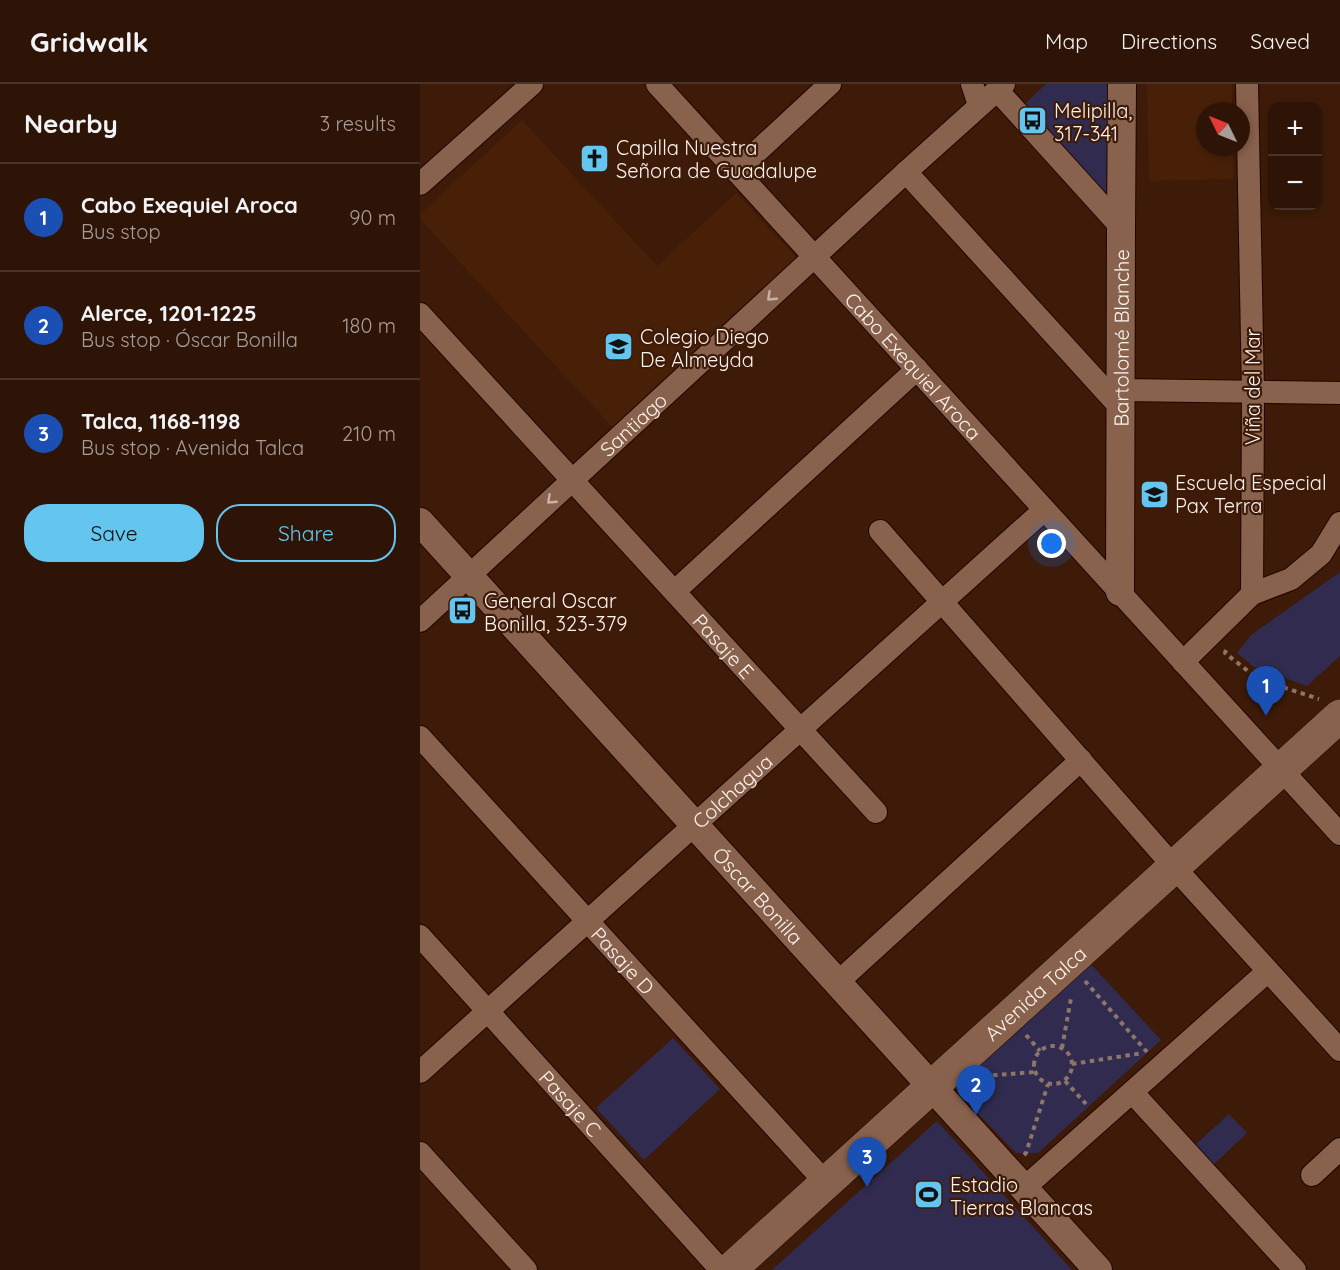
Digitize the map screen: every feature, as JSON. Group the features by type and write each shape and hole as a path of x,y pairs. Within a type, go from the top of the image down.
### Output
{"main road":[{"name":"Avenida Talca","path":"730,1270 1282,770 1335,714"}],"street":[{"path":"423,176 507,92 532,84"},
{"path":"736,171 830,84"},
{"name":"Bartolomé Blanche","path":"1120,592 1122,84"},
{"name":"Viña del Mar","path":"1247,84 1253,392 1252,594"},
{"name":"Cabo Exequiel Aroca","path":"661,85 736,171 1340,834"},
{"path":"1001,87 1121,227"},
{"name":"Santiago","path":"420,621 906,172 976,95 1001,87"},
{"path":"906,172 1121,399 1253,392 1340,393"},
{"name":"Pasaje E","path":"420,314 876,812"},
{"path":"675,591 917,369"},
{"name":"Colchagua","path":"420,1072 1044,510"},
{"name":"Óscar Bonilla","path":"420,522 838,982 940,1079 1016,1179 1098,1270"},
{"path":"1183,662 1252,594 1291,579 1321,554 1340,523"},
{"path":"880,531 1174,867 1340,1050"},
{"name":"Pasaje D","path":"420,737 826,1183"},
{"path":"838,982 1081,760"},
{"name":"Pasaje C","path":"420,936 721,1270"},
{"path":"1016,1179 1101,1120 1268,971"},
{"path":"1132,1092 1296,1270"},
{"path":"1312,1175 1340,1149"},
{"path":"420,1152 523,1269"}],"path":[{"path":"1227,646 1225,653 1258,679 1335,714"},
{"path":"1072,1064 1147,1052 1083,979"},
{"path":"1062,1048 1072,993"},
{"path":"1048,1046 1062,1048 1071,1057 1072,1064 1070,1076 1054,1085 1037,1077 1033,1066 1034,1059 1042,1049 1048,1046"},
{"path":"940,1079 1035,1072"},
{"path":"1065,1080 1101,1120"},
{"path":"1016,1179 1048,1084"}],"shaded area":[{"path":"1046,84 1116,84 1112,200 1024,105"},
{"path":"1147,84 1232,84 1232,102 1196,102 1196,156 1233,156 1233,179 1149,181"},
{"name":"Colegio Diego De Almeyda","path":"522,120 657,266 736,193 797,258 613,428 420,219 420,214"},
{"path":"1340,572 1340,656 1307,686 1254,667 1237,653 1251,635"},
{"path":"1087,960 1161,1040 1038,1153 1016,1153 962,1097 962,1078"},
{"path":"673,1038 720,1089 644,1160 596,1108"},
{"path":"1229,1114 1247,1133 1213,1165 1195,1145"},
{"name":"Estadio Tierras Blancas","path":"937,1121 1072,1270 772,1270"}],"place":[{"name":"Melipilla, 317-341","path":"1033,121"},
{"name":"Capilla Nuestra Señora de Guadalupe","path":"595,158"},
{"name":"Colegio Diego De Almeyda","path":"619,347"},
{"name":"Escuela Especial Pax Terra","path":"1154,494"},
{"name":"General Oscar Bonilla, 323-379","path":"463,611"},
{"name":"Cabo Exequiel Aroca","path":"1266,716"},
{"name":"Alerce, 1201-1225","path":"976,1115"},
{"name":"Talca, 1168-1198","path":"867,1187"},
{"name":"Estadio Tierras Blancas","path":"929,1195"}]}
